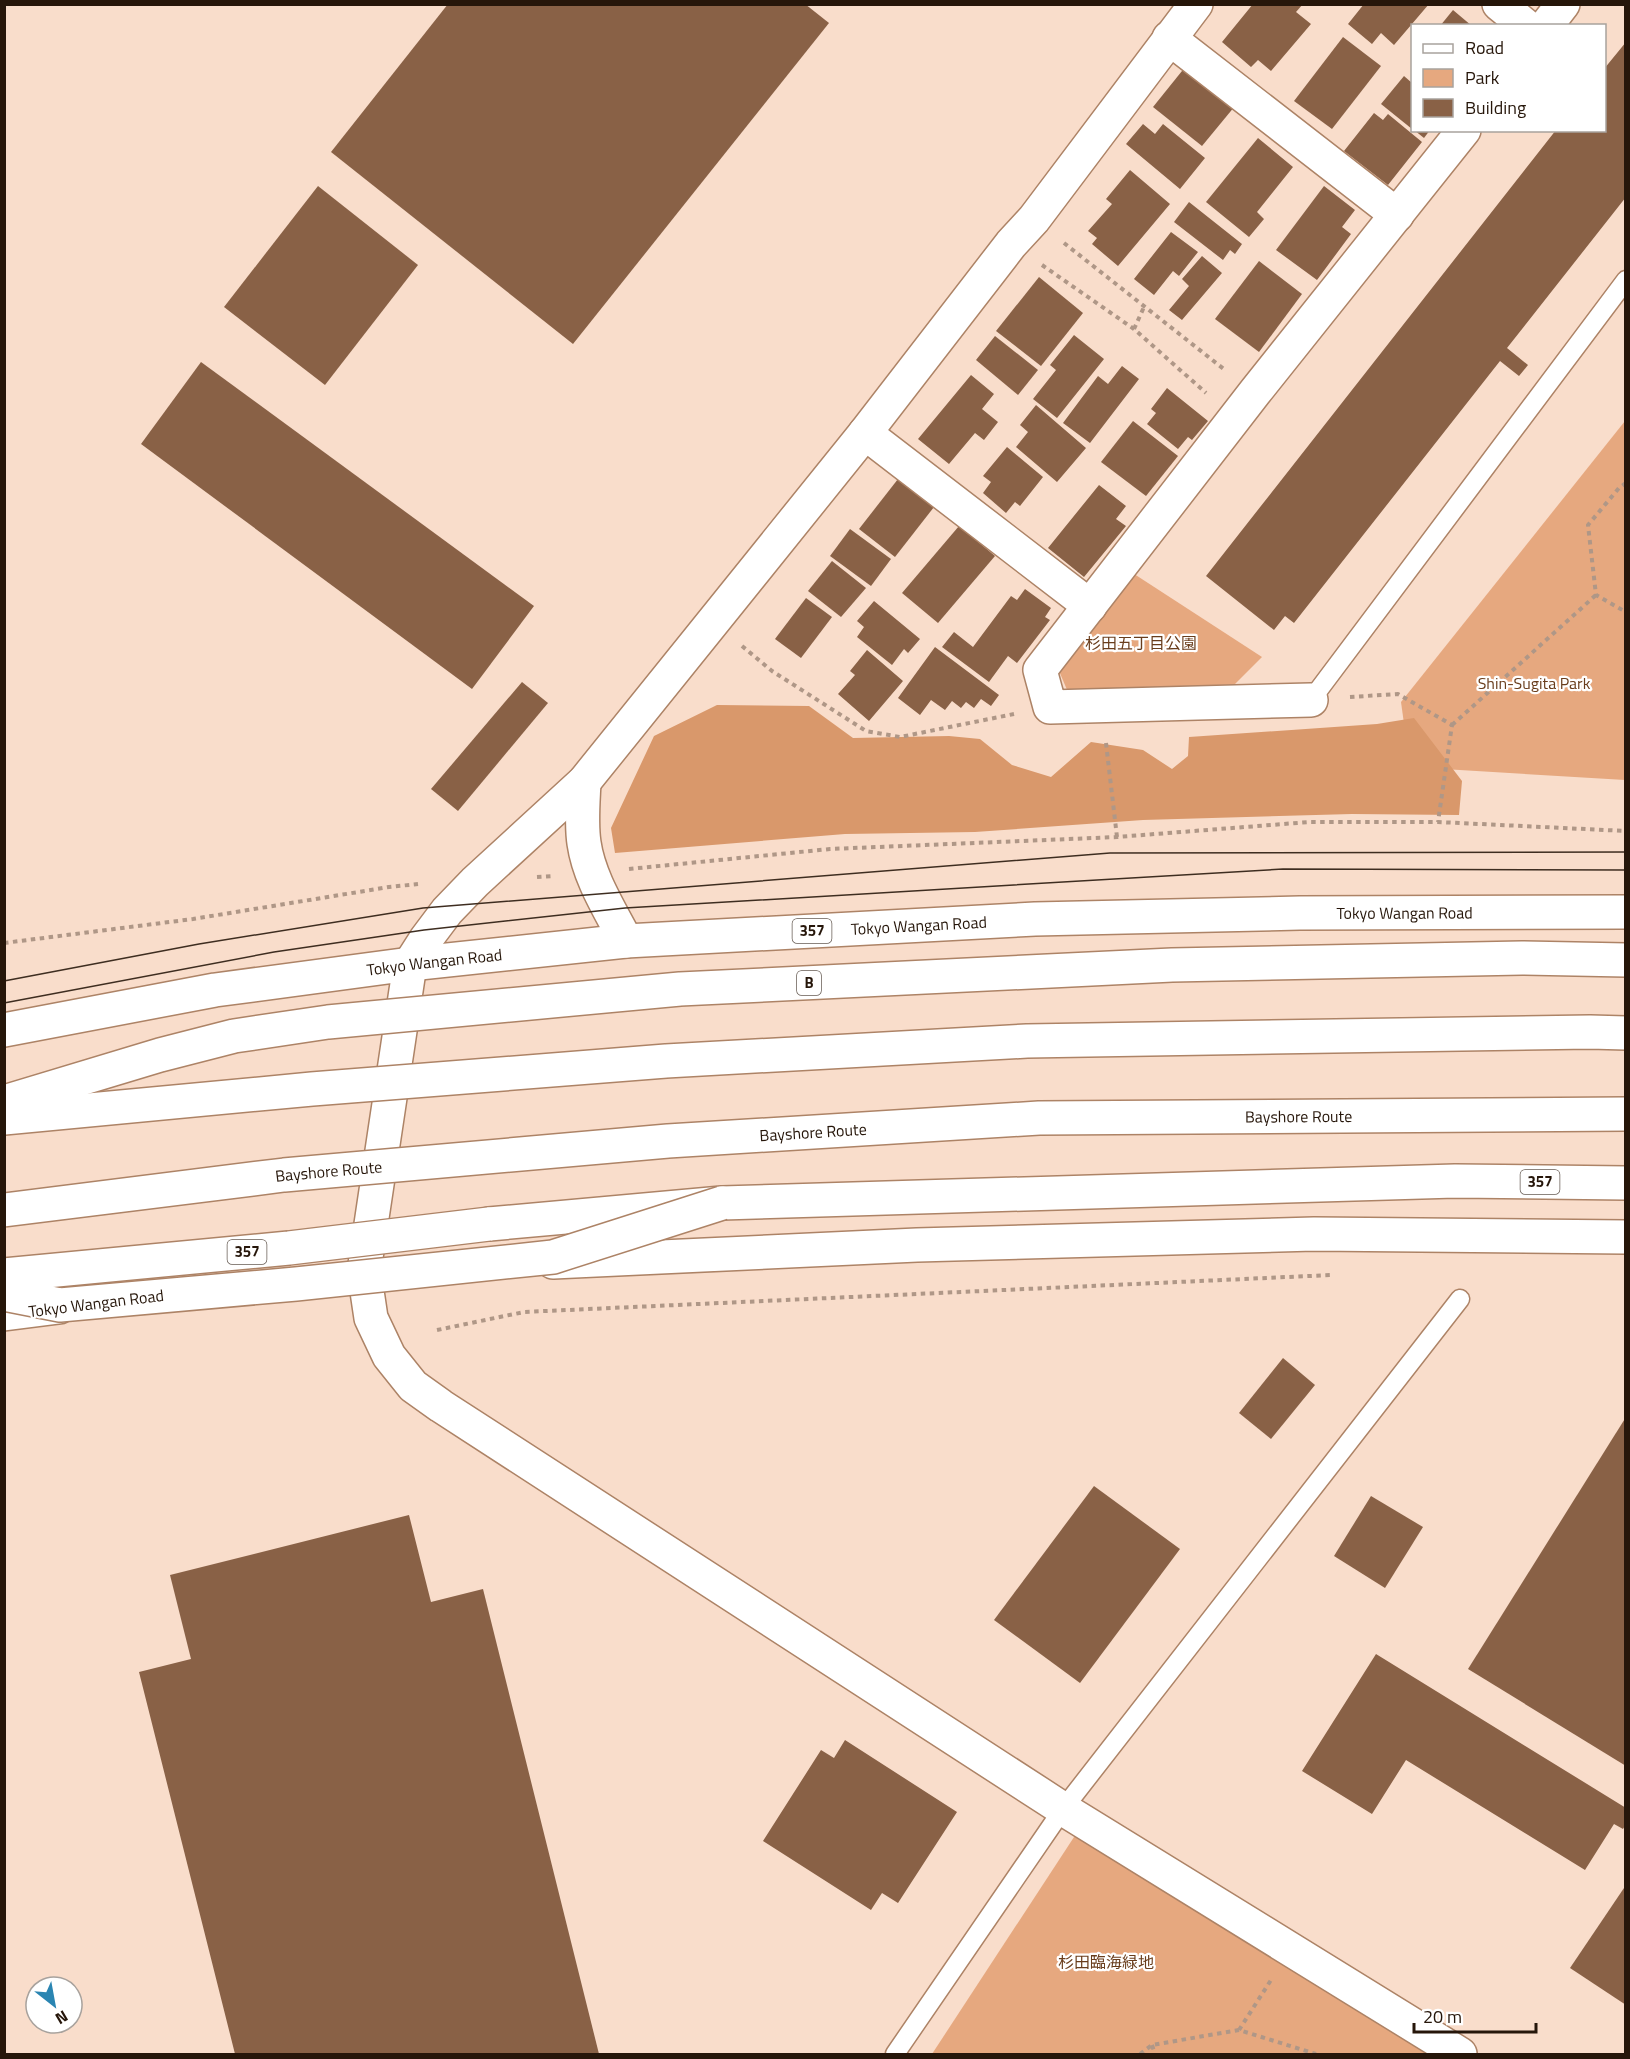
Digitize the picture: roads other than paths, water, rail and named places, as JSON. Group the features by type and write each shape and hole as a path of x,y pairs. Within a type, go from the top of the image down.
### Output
{"main road":[{"path":"1196,4 1034,219 1011,244 865,433 584,782 475,882 447,911 410,964 364,1271 370,1318 389,1356 413,1386 451,1413 1063,1809 1460,2055"},
{"path":"1499,4 1524,24"},
{"path":"1548,24 1563,4"},
{"path":"1169,38 1397,215"},
{"path":"1311,700 1050,707 1040,670 1255,392 1462,132"},
{"path":"865,433 1090,606"},
{"path":"584,782 582,820 584,845 591,873 626,941"},
{"name":"Tokyo Wangan Road","path":"4,1030 215,990 410,964 626,941 1035,918 1312,913 1626,912"},
{"name":"B","path":"4,1102 160,1055 234,1036 328,1022 680,989 1172,966 1522,958 1626,960"},
{"path":"4,1118 312,1089 666,1061 1015,1041 1626,1033"},
{"name":"Bayshore Route","path":"4,1210 295,1174 668,1141 1039,1118 1626,1114"},
{"name":"357","path":"4,1275 289,1248 489,1224 722,1203 1455,1181 1626,1182"},
{"path":"4,1294 60,1305 284,1285 553,1257 722,1203"},
{"name":"Tokyo Wangan Road","path":"4,1314 364,1271 964,1243 1314,1234 1626,1237"}],"lane":[{"path":"1311,700 1626,279"},
{"path":"895,2055 1063,1809 1460,1299"}],"tram line":[{"path":"4,981 199,944 423,908 1110,853 1626,852"},
{"path":"4,1003 274,952 424,930 625,908 1283,869 1626,870"}],"park label":[{"name":"杉田五丁目公園","path":"1141,643"},
{"name":"Shin-Sugita Park","path":"1534,683"},
{"name":"杉田臨海緑地","path":"1106,1962"}]}
